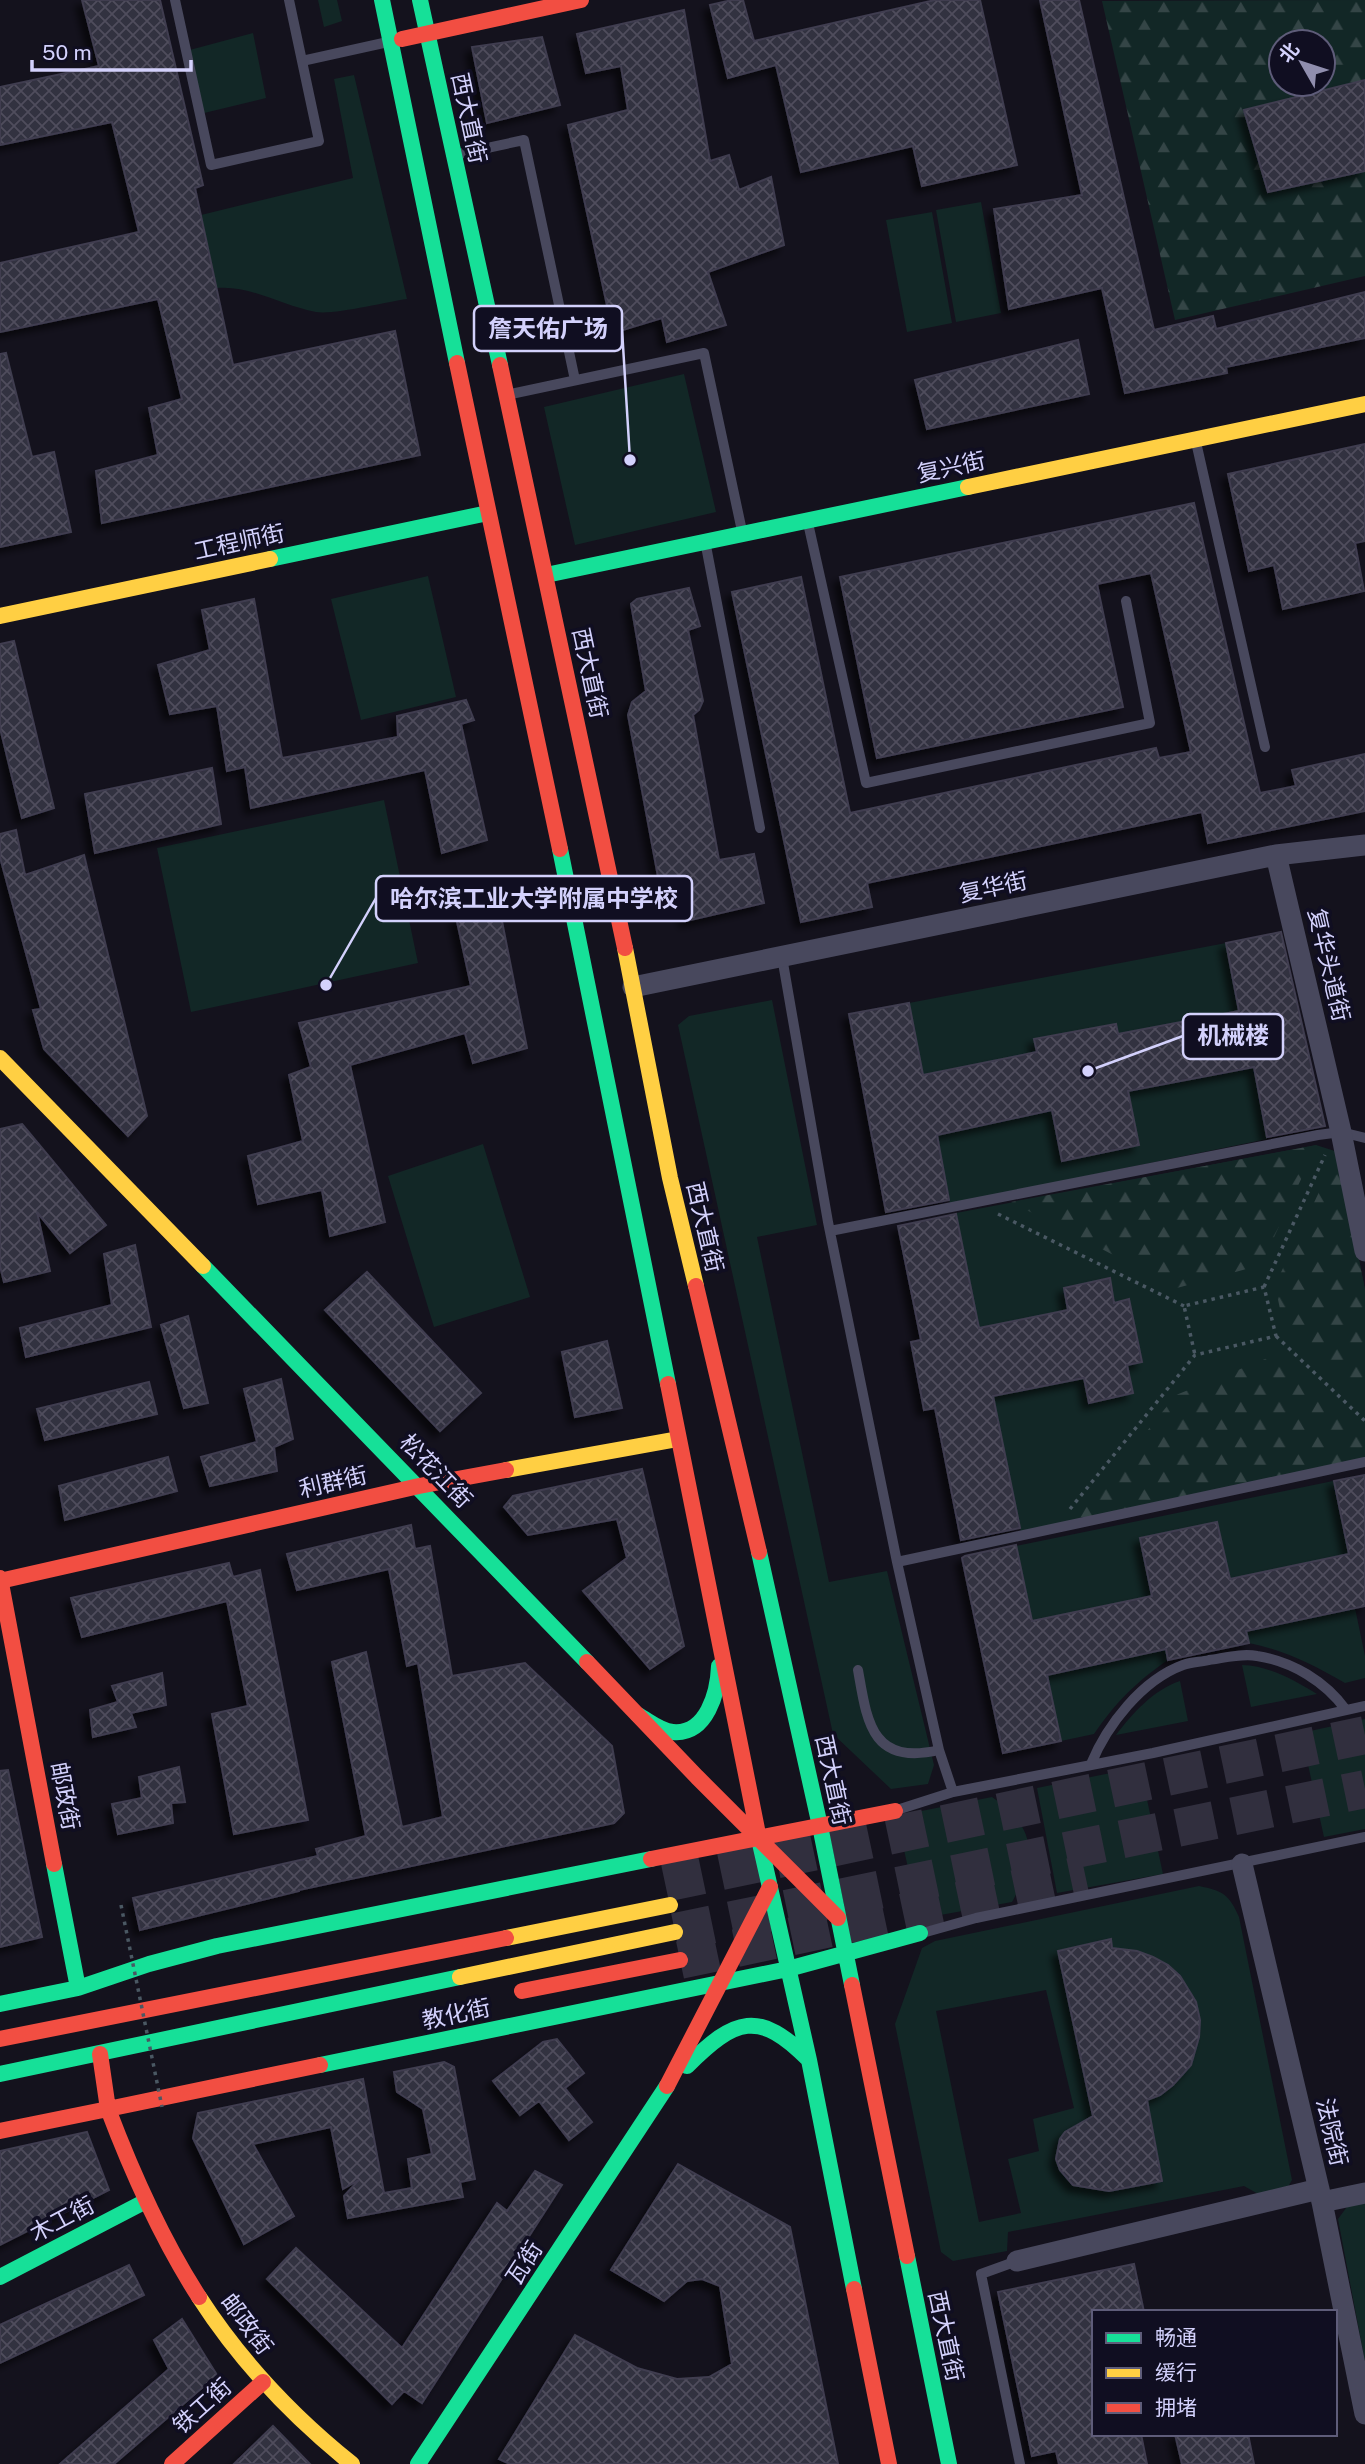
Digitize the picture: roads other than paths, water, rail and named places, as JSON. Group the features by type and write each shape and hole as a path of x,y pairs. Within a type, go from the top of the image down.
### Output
{"main road":[{"path":"382,0 583,963 759,1838 809,2060 889,2464"},
{"name":"西大直街","path":"420,0 546,575 633,987 670,1178 771,1603 820,1826 949,2464"},
{"path":"390,42 550,3 581,0"},
{"name":"复兴街","path":"546,575 1365,404"},
{"name":"工程师街","path":"0,616 488,513"},
{"name":"松花江街","path":"0,1058 19,1085 419,1486 638,1715 838,1918"},
{"name":"利群街","path":"0,1580 419,1486 678,1439"},
{"name":"邮政街","path":"0,1580 82,2005"},
{"path":"638,1715 674,1732 685,1731 705,1714 714,1701 719,1677 716,1624"},
{"path":"0,2039 33,2032 149,1964 216,1947 895,1811"},
{"path":"667,2087 770,1887"},
{"path":"0,2004 82,2005 670,1905"},
{"name":"教化街","path":"0,2074 675,1932"},
{"name":"教化街","path":"0,2131 788,1969 920,1933"},
{"name":"教化街","path":"505,1994 680,1960"},
{"path":"82,2005 126,1989"},
{"path":"667,2087 717,2037 741,2026 765,2026 777,2031 809,2060"},
{"name":"邮政街","path":"100,2054 108,2074 108,2109 146,2201 184,2274 212,2318 263,2382 304,2424 352,2464"},
{"name":"瓦街","path":"418,2464 667,2087"},
{"name":"木工街","path":"0,2277 146,2201"},
{"name":"铁工街","path":"172,2464 263,2382"}],"street":[{"name":"复华街","path":"633,987 1276,855 1365,845"},
{"name":"复华头道街","path":"1276,855 1341,1132 1365,1251"},
{"name":"法院街","path":"1242,1864 1321,2195 1365,2413"},
{"path":"1017,2261 1321,2195 1365,2193"}],"lane":[{"path":"175,0 211,165 319,141 289,0"},
{"path":"302,61 390,42"},
{"path":"454,155 524,140 575,380"},
{"path":"507,395 705,353 742,534"},
{"path":"1195,440 1265,747"},
{"path":"808,520 866,783 1150,723 1126,601"},
{"path":"705,542 760,828"},
{"path":"782,957 830,1231 897,1562 939,1750 953,1792"},
{"path":"830,1231 1341,1132 1365,1138"},
{"path":"897,1562 1365,1462"},
{"path":"1091,1764 1099,1746 1131,1701 1152,1683 1183,1665 1233,1656 1257,1656 1287,1665 1312,1677 1335,1694 1346,1710"},
{"path":"858,1670 867,1721 884,1744 907,1754 919,1755 939,1750"},
{"path":"895,1811 953,1792 1365,1706"},
{"path":"920,1933 976,1918 1365,1838"},
{"path":"1017,2261 981,2274 1020,2464"}],"tunnel":[{"path":"665,1883 1365,1735"},
{"path":"675,1932 1365,1789"},
{"path":"680,1960 1085,1874"}],"place":[{"name":"詹天佑广场","path":"630,460"},
{"name":"哈尔滨工业大学附属中学校","path":"326,985"},
{"name":"机械楼","path":"1088,1071"}]}
